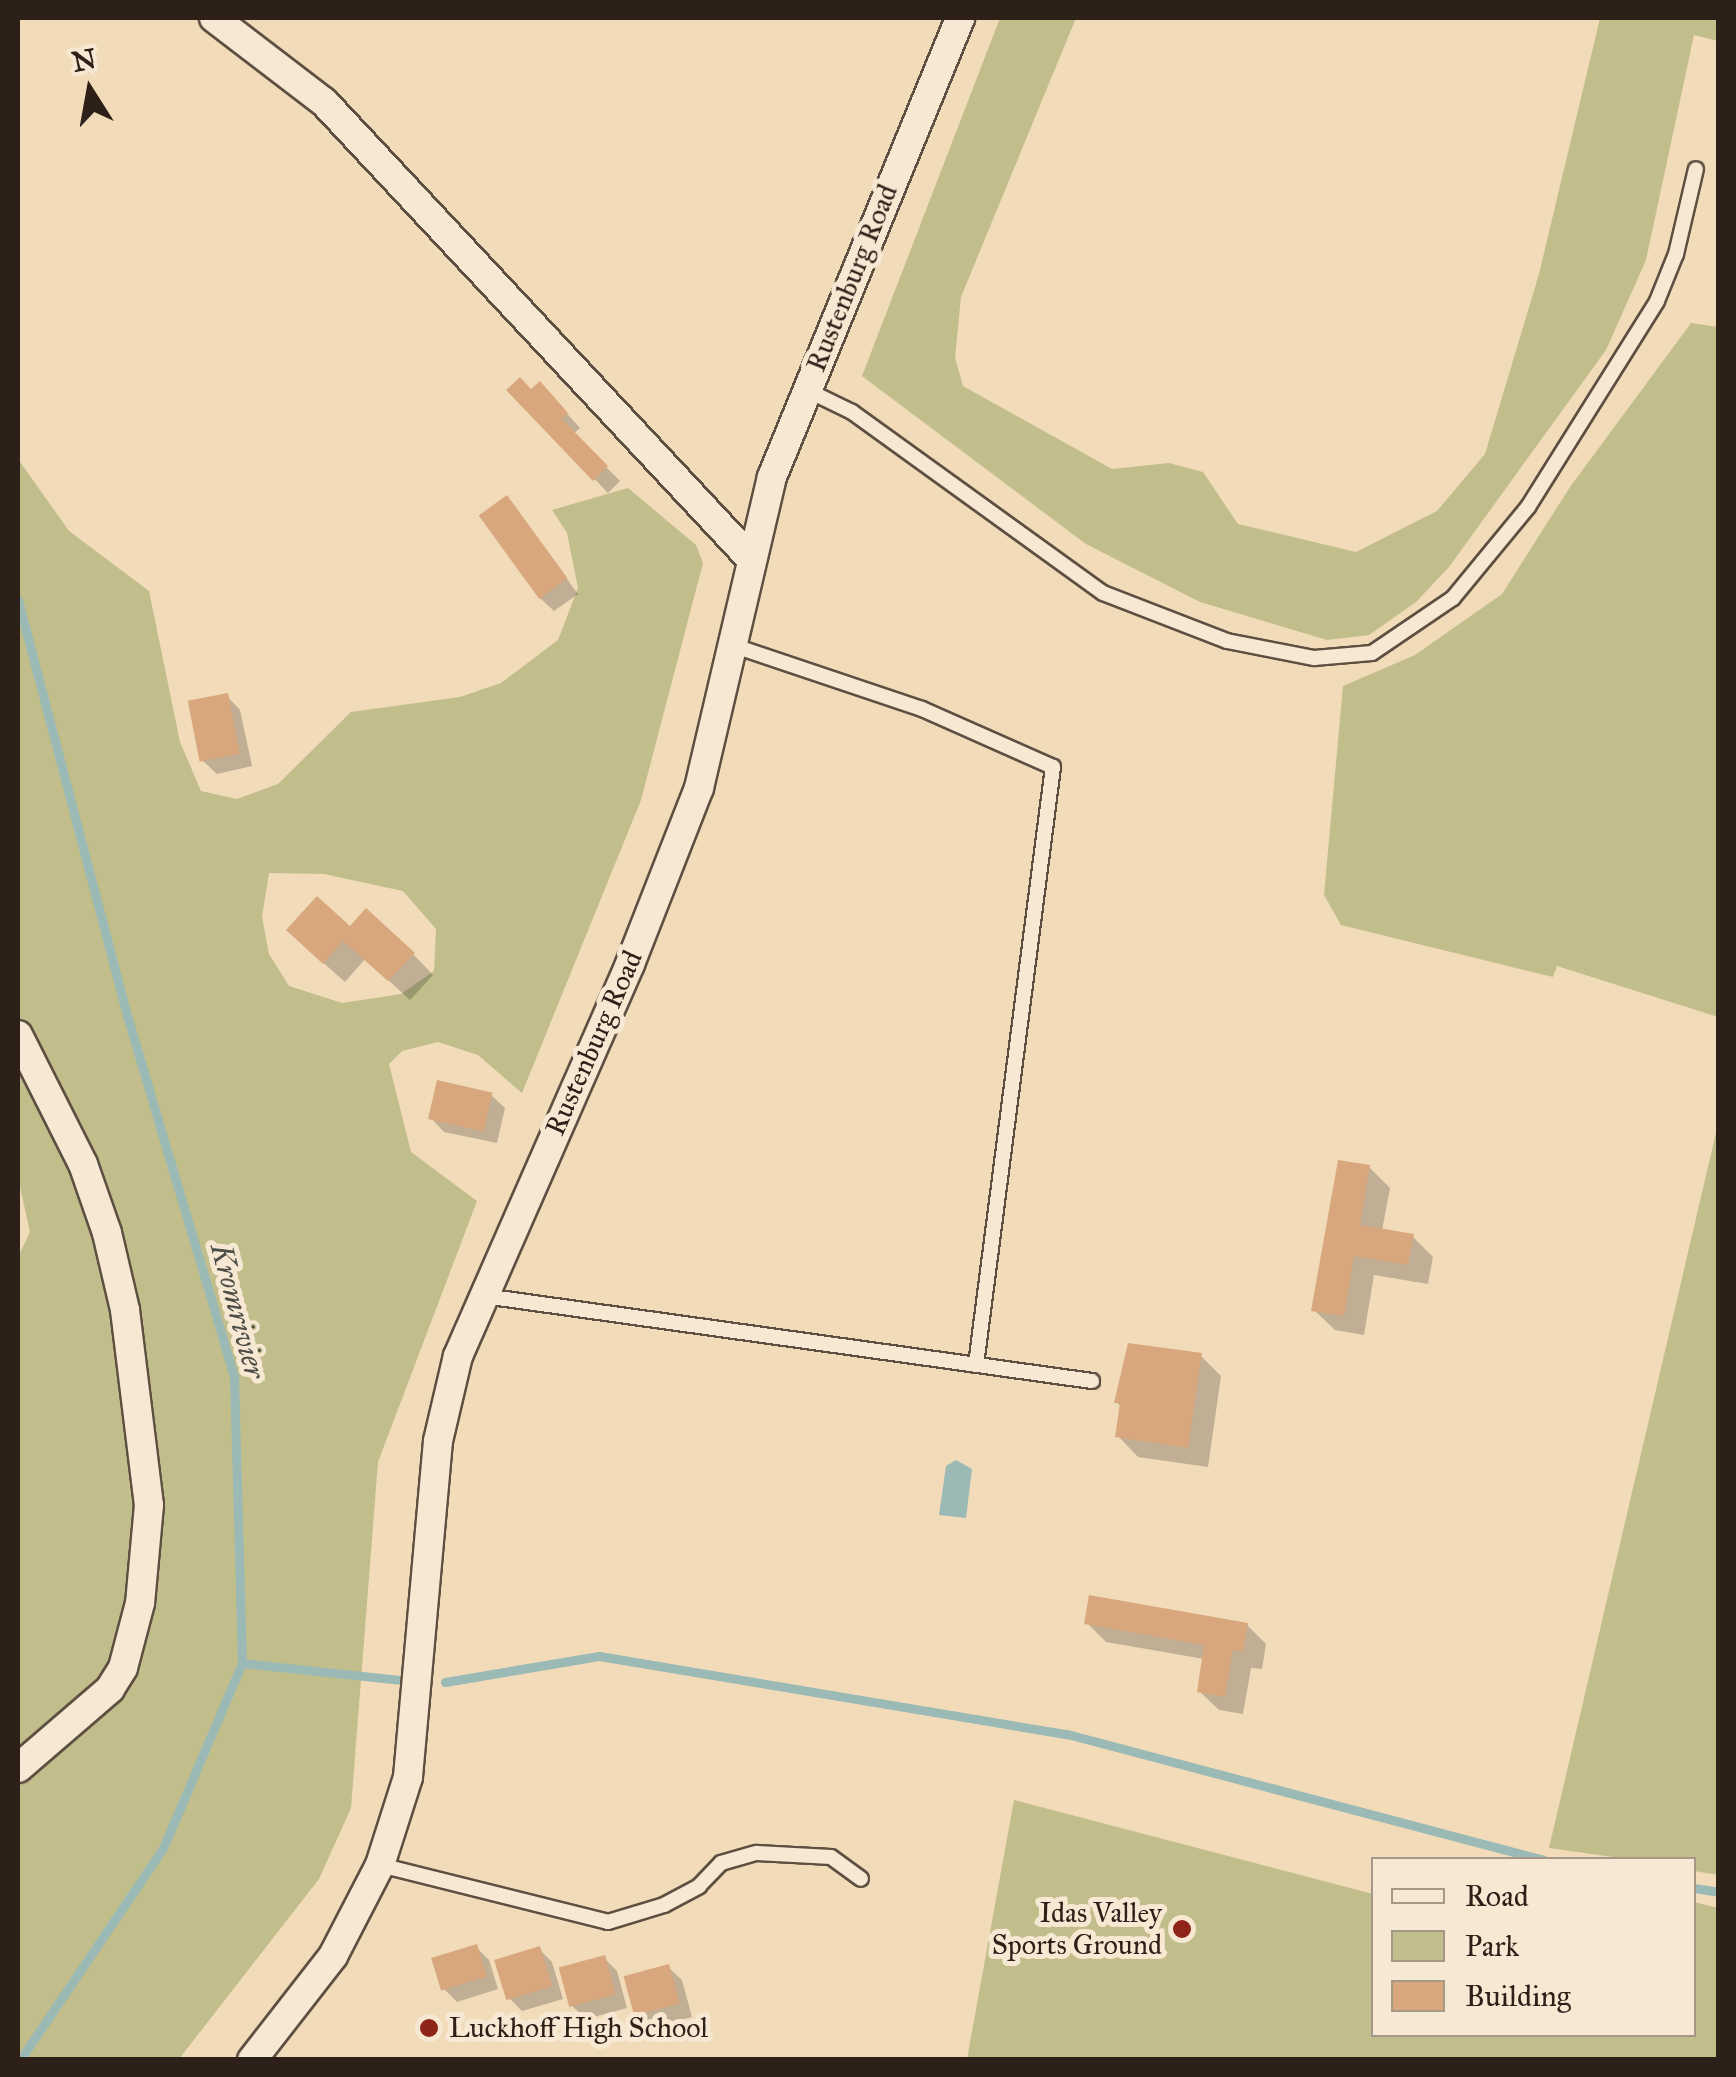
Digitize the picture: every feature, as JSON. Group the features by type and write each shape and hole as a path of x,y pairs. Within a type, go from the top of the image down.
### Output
{"street":[{"path":"214,18 324,102 751,559"},
{"name":"Rustenburg Road","path":"252,2060 333,1956 380,1865 408,1777 438,1441 482,1295 622,982 685,824 735,646 772,477 960,18"},
{"path":"18,1035 83,1164 107,1232 125,1310 149,1505 140,1604 122,1668 110,1689 18,1768"}],"lane":[{"path":"807,390 852,412 1103,593 1227,641 1314,658 1372,653 1453,598 1528,507 1657,301 1676,254 1696,170"},
{"path":"735,646 922,709 1052,767 976,1365"},
{"path":"482,1295 1092,1381"},
{"path":"380,1865 608,1922 664,1904 699,1886 722,1863 757,1853 831,1857 861,1879"}],"green space":[{"path":"1000,18 1076,18 961,297 955,358 963,386 1112,469 1169,463 1203,472 1238,524 1356,552 1437,511 1485,454 1539,274 1600,18 1718,18 1718,41 1694,35 1646,260 1606,350 1449,567 1416,602 1369,635 1327,640 1200,602 1086,544 862,376"},
{"path":"1691,323 1718,327 1718,1017 1557,966 1553,977 1341,925 1324,895 1343,686 1415,655 1502,594 1570,487"},
{"path":"18,459 69,531 149,591 180,742 201,791 237,799 278,784 351,712 460,697 501,683 558,640 578,588 567,533 552,510 628,488 696,545 703,563 641,800 522,1093 478,1055 438,1042 402,1051 389,1064 411,1152 477,1201 378,1462 351,1808 319,1879 179,2059 18,2059 18,1257 30,1232 18,1178","holes":["269,873 324,874 403,891 436,929 434,971 401,994 342,1003 289,986 269,954 262,917"]},
{"path":"1718,1124 1718,1875 1696,1871 1696,1857 1613,1857 1549,1848"},
{"name":"Idas Valley Sports Ground","path":"1014,1800 1371,1893 1371,2037 1696,2037 1696,1902 1718,1908 1718,2059 967,2059"}],"water":[{"path":"956,1460 972,1469 966,1518 939,1515 946,1466"}],"building":[{"path":"520,377 531,389 540,381 568,413 562,419 608,466 593,481 506,390"},
{"path":"507,495 568,578 539,599 479,516"},
{"path":"228,693 240,754 200,762 188,701"},
{"path":"317,896 350,926 366,908 415,953 388,981 343,941 323,964 286,930"},
{"path":"437,1080 493,1093 484,1132 428,1119"},
{"path":"1338,1160 1370,1165 1360,1225 1414,1234 1408,1265 1354,1256 1344,1316 1311,1311"},
{"path":"1128,1343 1202,1353 1188,1448 1115,1437 1120,1403 1114,1403"},
{"path":"1089,1595 1248,1623 1243,1652 1233,1650 1225,1697 1197,1692 1204,1645 1084,1624"},
{"path":"477,1944 487,1977 441,1991 431,1958"},
{"path":"540,1946 552,1986 506,2000 494,1960"},
{"path":"605,1955 616,1995 569,2007 559,1967"},
{"path":"669,1964 680,2004 634,2016 624,1976"}],"waterway":[{"name":"Kromrivier","path":"18,600 126,1012 234,1376 242,1663 163,1848 20,2060"},
{"path":"445,1682 599,1656 1067,1734 1533,1857"},
{"path":"242,1663 402,1680"},
{"path":"1696,1888 1718,1892"}],"place":[{"name":"Idas Valley Sports Ground","path":"1182,1929"},
{"name":"Luckhoff High School","path":"429,2028"}]}
